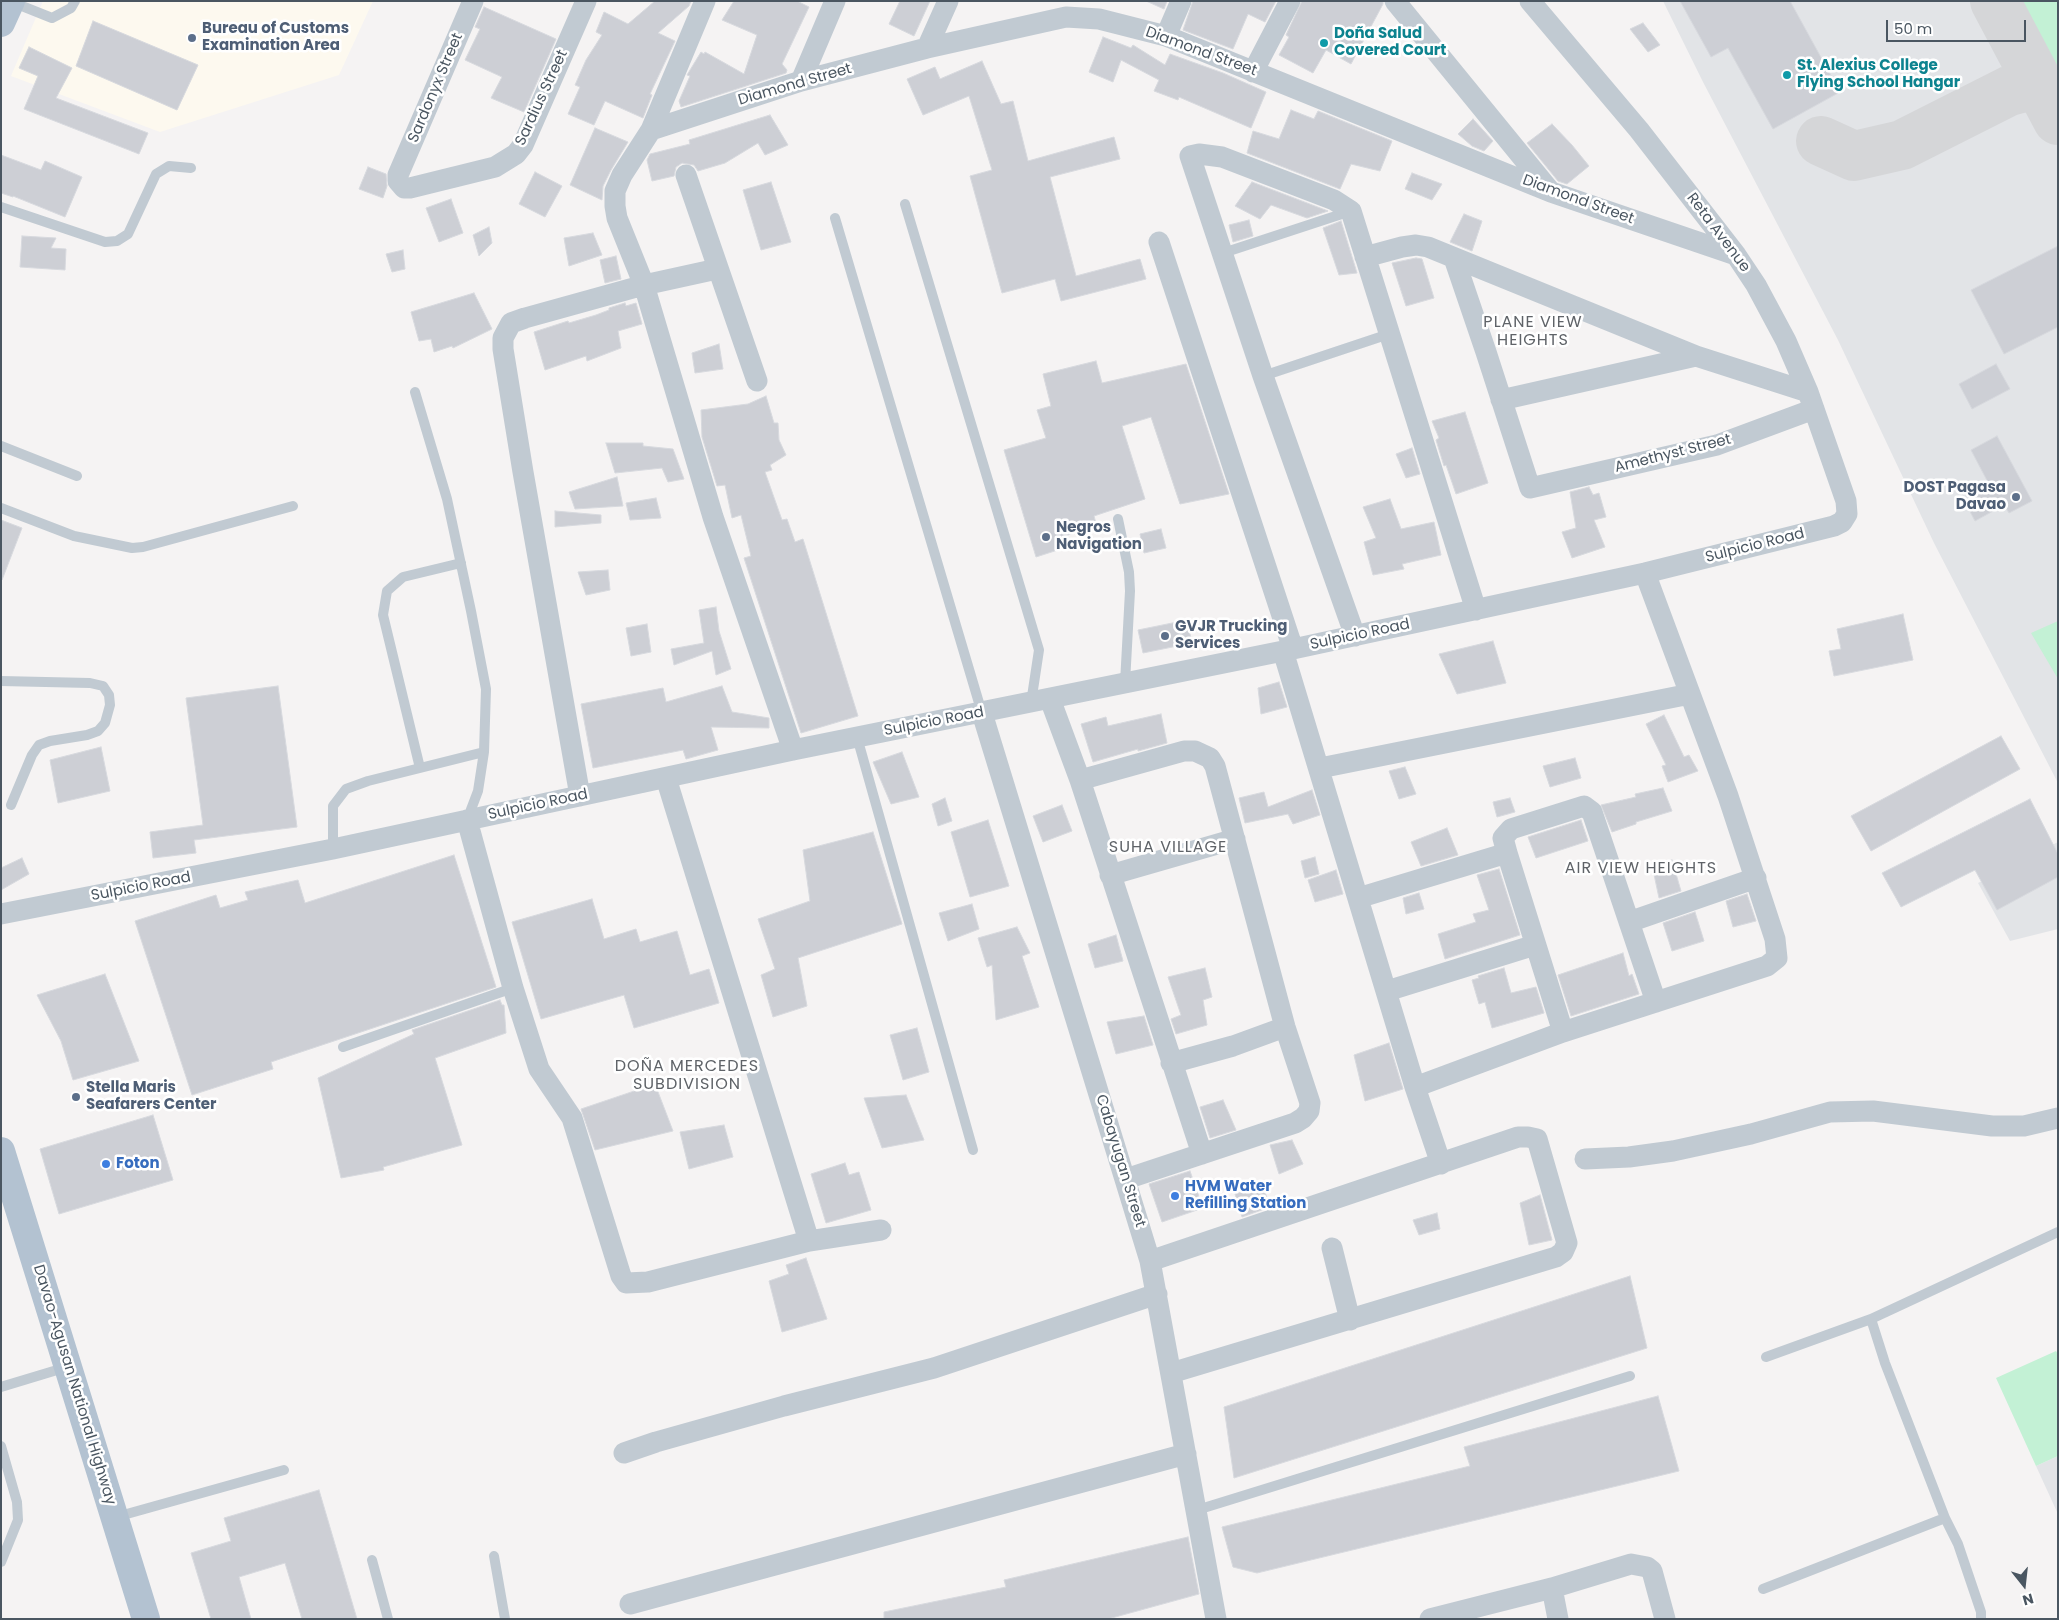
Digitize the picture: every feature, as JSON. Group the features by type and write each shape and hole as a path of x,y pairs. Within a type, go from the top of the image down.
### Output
{"main road":[{"path":"1,23 10,2"},
{"name":"Davao-Agusan National Highway","path":"1,1151 146,1619"}],"street":[{"name":"Sardonyx Street","path":"398,175 473,1"},
{"name":"Sardius Street","path":"398,175 398,181 401,185 404,188 410,188 495,167 516,154 522,145 586,1"},
{"path":"705,1 651,130 622,175 615,191 615,206 644,285 713,517 793,750"},
{"path":"801,81 835,1"},
{"path":"927,48 948,1"},
{"path":"1166,36 1181,1"},
{"path":"1253,72 1290,1"},
{"path":"1395,1 1551,192"},
{"name":"Reta Avenue","path":"1530,1 1639,130 1736,255 1756,286 1773,317 1811,400 1846,501"},
{"name":"Diamond Street","path":"651,130 801,81 1069,9 1099,19 1166,36 1551,192 1736,255"},
{"path":"1355,636 1263,376 1190,156 1199,154 1222,157 1334,200 1351,211 1476,610"},
{"path":"686,175 757,381"},
{"path":"1159,242 1288,650 1358,898 1441,1164"},
{"path":"1365,257 1402,247 1416,245 1428,248 1696,356 1811,400"},
{"path":"1454,258 1501,400 1696,356"},
{"path":"580,796 523,472 503,349 503,338 511,323 644,285 717,269"},
{"name":"Amethyst Street","path":"1501,400 1530,488 1717,445 1811,400"},
{"name":"Sulpicio Road","path":"1,914 332,849 793,750 1288,650 1645,573 1834,526 1842,522 1847,514 1846,501"},
{"path":"1416,1087 1564,1032 1767,966 1777,958 1775,939 1756,878 1645,573"},
{"path":"1320,768 1690,694"},
{"path":"1041,701 1080,780 1202,1154"},
{"name":"Cabayugan Street","path":"982,712 1150,1260 1216,1619"},
{"path":"1080,780 1184,750 1203,753 1210,758 1215,766 1285,1027 1310,1103 1309,1111 1295,1123 1126,1180"},
{"path":"666,778 809,1241"},
{"path":"1564,1032 1535,945 1503,838 1511,829 1584,806 1588,808 1594,818 1656,1002"},
{"path":"467,820 513,988 540,1069 572,1118 621,1276 626,1283 648,1282 809,1241 881,1230"},
{"path":"1110,875 1235,839"},
{"path":"1358,898 1507,853"},
{"path":"1629,922 1756,878"},
{"path":"1388,991 1535,945"},
{"path":"1172,1063 1233,1046 1285,1027"},
{"path":"1585,1159 1628,1157 1672,1151 1752,1134 1830,1112 1873,1111 1992,1126 2024,1126 2058,1118"},
{"path":"1150,1260 1518,1137 1537,1139 1567,1243 1563,1252 1556,1257 1171,1373"},
{"path":"1332,1248 1350,1320"},
{"path":"624,1453 656,1442 784,1406 934,1368 1157,1294"},
{"path":"630,1604 1186,1454"},
{"path":"1430,1619 1552,1588 1631,1564 1646,1566 1652,1571 1665,1619"},
{"path":"1552,1588 1558,1619"}],"lane":[{"path":"10,2 52,18 71,8 75,1"},
{"path":"1,206 105,242 117,241 128,234 156,174 170,166 191,168"},
{"path":"905,204 1038,650 1041,701"},
{"path":"1223,253 1351,211"},
{"path":"835,218 982,712"},
{"path":"1263,376 1390,334"},
{"path":"415,392 447,499 486,689 484,752 478,791 467,820"},
{"path":"1,446 76,476"},
{"path":"1,508 74,536 132,548 144,547 293,506"},
{"path":"1118,519 1129,572 1130,591 1126,683"},
{"path":"420,768 383,615 387,591 403,577 461,563"},
{"path":"1,681 90,683 102,686 109,694 110,705 105,723 98,730 87,735 50,741 39,745 32,755 11,805"},
{"path":"856,737 973,1150"},
{"path":"332,849 333,806 346,789 368,781 484,752"},
{"path":"343,1047 513,988"},
{"path":"1766,1357 1871,1319 2058,1232"},
{"path":"1871,1319 1885,1363 1945,1518 1958,1544 1981,1612 1981,1619"},
{"path":"1,1387 68,1367"},
{"path":"1197,1510 1630,1376"},
{"path":"1,1446 17,1502 18,1520 1,1562"},
{"path":"115,1518 284,1470"},
{"path":"1763,1588 1945,1518"},
{"path":"494,1556 505,1619"},
{"path":"372,1560 388,1619"}],"shaded area":[{"name":"Bureau of Customs Examination Area","path":"43,1 373,1 339,75 160,132 11,76"},
{"path":"1663,1 2058,1 2058,783 1934,543 1838,340 1703,82"},
{"path":"2058,842 2058,929 2010,941 1978,883"},
{"path":"2058,1456 2058,1514 2036,1466"}],"green space":[{"path":"2011,1 2058,1 2058,89"},
{"path":"2058,621 2058,679 2031,633"},
{"path":"2056,1351 2058,1354 2058,1456 2036,1466 1996,1378"}],"building":[{"path":"655,1 691,1 689,6 658,33 675,41 650,94 652,95 643,118 605,101 594,125 568,114 580,87 575,85 586,60 602,35 596,32 604,12 628,24"},
{"path":"734,1 797,1 809,7 782,64 787,70 786,73 681,107 679,101 690,76 687,75 701,52 704,54 705,52 744,74 757,35 722,20"},
{"path":"900,1 930,1 914,36 889,24"},
{"path":"1146,1 1167,1 1164,9"},
{"path":"1193,1 1276,1 1265,22 1248,14 1233,49 1183,30"},
{"name":"Doña Salud Covered Court","path":"1302,1 1383,1 1383,4 1351,64 1326,50 1313,73 1279,55 1289,37 1286,35"},
{"name":"St. Alexius College Flying School Hangar","path":"1680,1 1790,1 1840,92 1773,129 1728,48 1711,57"},
{"path":"484,7 556,39 524,112 491,98 502,77 465,60 480,29 475,27"},
{"path":"93,21 198,65 177,110 76,66"},
{"path":"1643,23 1660,45 1648,52 1630,29"},
{"path":"1103,37 1131,48 1133,45 1165,65 1170,54 1223,73 1266,92 1251,128 1179,97 1178,100 1154,91 1159,80 1121,60 1113,82 1089,72"},
{"path":"29,47 72,68 56,98 148,133 139,154 24,109 38,76 19,68"},
{"path":"982,61 1001,104 1013,101 1028,161 1114,137 1120,159 1050,177 1076,276 1140,259 1146,279 1061,301 1055,279 1002,293 970,176 992,170 969,96 923,115 907,79 935,67 940,79"},
{"path":"1291,110 1314,119 1318,111 1392,141 1380,171 1351,164 1340,189 1247,153 1253,131 1279,139"},
{"path":"770,115 788,145 765,155 758,143 725,163 698,171 694,165 682,163 676,167 674,176 652,181 647,160 650,154 690,144 689,140"},
{"path":"1473,119 1493,141 1484,151 1472,146 1458,134"},
{"path":"1552,124 1589,166 1567,184 1558,181 1527,143"},
{"path":"595,128 628,142 603,186 602,200 570,185"},
{"path":"1,155 41,170 45,161 82,177 65,217 1,193"},
{"path":"368,167 386,174 387,186 383,198 359,189"},
{"path":"535,172 562,186 545,217 519,204"},
{"path":"1412,173 1442,184 1432,200 1405,189"},
{"path":"771,182 791,242 761,250 743,190"},
{"path":"1252,182 1328,211 1307,218 1271,205 1260,219 1235,206"},
{"path":"451,199 463,233 439,242 426,208"},
{"path":"1464,214 1482,221 1472,251 1450,242"},
{"path":"1249,220 1253,236 1233,242 1229,225"},
{"path":"1341,221 1357,273 1339,275 1323,228"},
{"path":"489,227 492,243 479,256 473,235"},
{"path":"593,233 602,255 569,266 564,238"},
{"path":"22,236 56,238 51,248 66,249 65,270 20,267"},
{"path":"2058,246 2058,327 2004,354 1971,290"},
{"path":"403,250 405,269 392,272 386,254"},
{"path":"616,256 621,279 605,283 600,260"},
{"path":"1416,258 1422,259 1434,298 1406,306 1392,263"},
{"path":"474,293 492,329 453,348 452,346 434,352 431,339 419,341 411,312"},
{"path":"625,303 626,306 636,303 642,324 618,331 621,348 587,361 586,356 545,370 534,332 568,321 569,323 596,315"},
{"path":"719,344 723,369 695,373 692,353"},
{"path":"1096,361 1102,383 1186,364 1229,494 1180,504 1151,417 1122,426 1145,499 1094,516 1097,527 1064,536 1067,547 1036,557 1004,450 1046,438 1037,410 1051,406 1043,374"},
{"path":"1996,364 2010,389 1972,409 1959,384"},
{"path":"766,396 774,423 778,423 779,440 786,455 770,465 772,470 765,472 782,520 787,519 795,542 803,539 858,716 801,733 744,558 751,556 741,515 732,518 725,485 717,486 702,437 701,410 748,404"},
{"path":"1465,412 1488,483 1456,494 1446,465 1444,466 1436,440 1439,438 1432,421"},
{"path":"1997,436 2032,501 2009,513 2004,505 1975,521 1965,502 1991,488 1971,450"},
{"path":"606,443 643,443 643,446 673,449 684,479 668,482 662,468 615,473"},
{"path":"1412,448 1420,474 1406,478 1396,454"},
{"path":"617,477 623,506 575,509 569,492"},
{"path":"1589,487 1593,495 1599,493 1606,517 1594,520 1605,547 1572,558 1562,532 1576,528 1570,492"},
{"path":"656,498 661,518 630,520 626,503"},
{"path":"1390,499 1401,529 1434,522 1441,555 1402,564 1404,569 1373,575 1364,542 1376,538 1363,507"},
{"path":"555,511 601,515 601,523 555,527"},
{"path":"1,520 22,528 2,580 1,579"},
{"path":"1161,529 1166,548 1144,553 1140,534"},
{"path":"608,570 610,590 586,595 578,572"},
{"path":"716,607 719,631 731,669 716,675 712,651 674,665 671,649 704,643 699,610"},
{"path":"1903,614 1913,660 1834,676 1829,651 1841,649 1837,629"},
{"path":"1187,620 1192,643 1143,653 1138,630"},
{"path":"647,624 651,652 631,656 626,628"},
{"path":"1493,641 1506,683 1457,694 1439,654"},
{"path":"1279,682 1287,707 1261,714 1258,688"},
{"path":"278,686 297,827 194,840 196,853 153,858 150,832 203,825 186,698"},
{"path":"722,686 732,712 769,718 769,728 711,727 718,750 686,759 683,750 593,768 581,704 663,688 666,702"},
{"path":"1161,714 1167,743 1093,762 1081,724 1106,717 1108,726"},
{"path":"1664,715 1684,757 1689,755 1698,771 1668,782 1662,766 1666,765 1646,724"},
{"path":"2001,736 2020,769 1871,851 1851,816"},
{"path":"101,747 110,791 58,803 50,760"},
{"path":"902,752 919,797 891,804 873,762"},
{"path":"1575,758 1581,778 1550,787 1543,766"},
{"path":"1405,767 1416,794 1399,799 1389,771"},
{"path":"1663,788 1672,811 1636,822 1636,824 1612,832 1601,805 1636,797 1635,794"},
{"path":"1312,790 1320,815 1293,824 1288,814 1245,823 1239,798 1264,792 1268,807"},
{"path":"945,798 952,821 938,826 932,804"},
{"path":"1510,798 1515,812 1497,817 1493,802"},
{"path":"2030,799 2058,854 2058,877 1997,910 1975,870 1901,907 1882,873"},
{"path":"1062,805 1072,831 1043,842 1033,816"},
{"path":"988,820 1009,886 970,897 951,832"},
{"path":"1581,820 1588,841 1536,858 1528,837"},
{"path":"1447,828 1458,855 1421,866 1411,842"},
{"path":"873,832 902,924 798,958 807,1006 773,1017 761,975 775,969 758,919 810,901 803,850"},
{"path":"454,855 496,987 271,1062 273,1069 192,1095 135,921 216,895 220,908 248,900 245,892 298,880 305,903"},
{"path":"1315,857 1319,874 1305,878 1301,861"},
{"path":"22,858 29,874 1,890 1,868"},
{"path":"1672,860 1681,891 1659,898 1652,865"},
{"path":"1499,869 1520,935 1445,959 1438,934 1476,922 1473,914 1489,910 1477,875"},
{"path":"1336,870 1343,894 1315,902 1308,880"},
{"path":"1419,893 1424,909 1406,914 1403,898"},
{"path":"1747,894 1756,921 1733,927 1726,901"},
{"path":"592,899 604,939 636,929 640,942 677,931 690,975 709,969 719,1003 634,1028 624,995 541,1019 512,922"},
{"path":"972,904 979,929 948,941 939,913"},
{"path":"1695,912 1704,941 1672,951 1663,923"},
{"path":"1017,927 1030,953 1022,956 1039,1007 996,1020 992,965 987,967 978,938"},
{"path":"1116,935 1123,961 1095,968 1088,944"},
{"path":"1623,953 1629,976 1632,974 1639,994 1571,1016 1558,975"},
{"path":"1205,968 1212,997 1203,1000 1207,1025 1176,1034 1171,1019 1181,1015 1168,977"},
{"path":"1504,968 1511,993 1536,987 1544,1013 1492,1028 1485,1002 1479,1004 1472,980 1479,978 1478,976"},
{"path":"105,974 139,1061 73,1080 61,1041 37,995"},
{"path":"500,1000 502,1005 504,1005 506,1033 435,1058 462,1145 383,1167 384,1170 341,1178 318,1078 414,1034 412,1030"},
{"path":"1144,1016 1153,1045 1116,1054 1107,1022"},
{"path":"917,1028 929,1072 903,1080 890,1035"},
{"path":"1389,1043 1403,1089 1365,1101 1354,1055"},
{"path":"655,1084 673,1131 595,1150 581,1109"},
{"path":"906,1095 924,1140 882,1148 864,1098"},
{"path":"1223,1100 1236,1130 1210,1138 1200,1107"},
{"name":"Foton","path":"153,1115 173,1180 59,1214 40,1149"},
{"path":"724,1125 733,1157 689,1169 680,1132"},
{"path":"1292,1140 1303,1164 1279,1174 1270,1145"},
{"path":"845,1163 849,1175 859,1172 871,1210 826,1223 811,1174"},
{"path":"1190,1171 1203,1208 1162,1222 1149,1184"},
{"path":"1263,1186 1270,1207 1242,1217 1235,1194"},
{"path":"1540,1195 1552,1240 1529,1245 1520,1203"},
{"path":"1437,1213 1440,1229 1419,1235 1413,1220"},
{"path":"806,1258 827,1319 782,1332 769,1281 789,1274 786,1265"},
{"path":"1630,1276 1647,1348 1234,1478 1224,1407"},
{"path":"1658,1396 1679,1471 1257,1573 1233,1567 1222,1527 1470,1466 1464,1447"},
{"path":"319,1490 357,1619 302,1619 285,1563 239,1577 251,1619 211,1619 191,1553 231,1541 224,1518"},
{"path":"1188,1537 1199,1594 1108,1619 884,1619 884,1612 1006,1587 1004,1580"}],"taxiway":[{"path":"1995,1 2058,120"},
{"path":"1821,141 1854,156 1902,145 2009,91 2039,83"}],"place":[{"name":"Bureau of Customs Examination Area","path":"192,38"},
{"name":"Doña Salud Covered Court","path":"1324,43"},
{"name":"St. Alexius College Flying School Hangar","path":"1787,75"},
{"name":"DOST Pagasa Davao","path":"2016,497"},
{"name":"Negros Navigation","path":"1046,537"},
{"name":"GVJR Trucking Services","path":"1165,636"},
{"name":"Stella Maris Seafarers Center","path":"76,1097"},
{"name":"Foton","path":"106,1164"},
{"name":"HVM Water Refilling Station","path":"1175,1196"}],"district":[{"name":"PLANE VIEW HEIGHTS","path":"1533,332"},
{"name":"SUHA VILLAGE","path":"1168,848"},
{"name":"AIR VIEW HEIGHTS","path":"1641,869"},
{"name":"DOÑA MERCEDES SUBDIVISION","path":"687,1076"}]}
